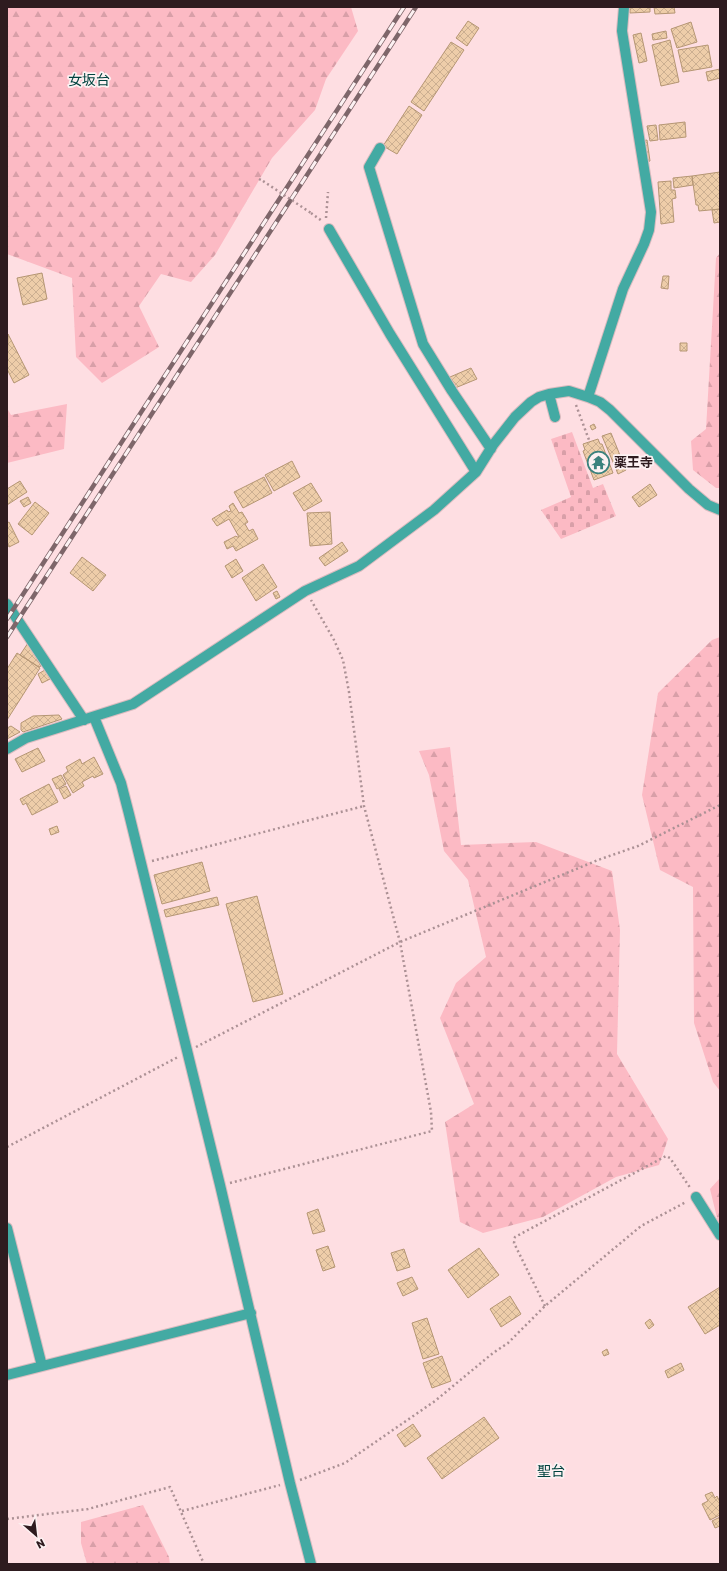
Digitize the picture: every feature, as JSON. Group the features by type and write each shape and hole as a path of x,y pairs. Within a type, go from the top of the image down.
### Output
{"street":[{"path":"588,396 623,289 649,230 650,212 622,31 624,7"},
{"path":"380,148 369,167 422,344 491,449"},
{"path":"327,227 390,334 476,472"},
{"path":"7,748 26,738 133,704 305,591 359,566 434,510 476,472 515,417 531,402 549,394 569,392 588,396 600,402 610,410 689,489 708,505 720,510"},
{"path":"549,394 555,418"},
{"path":"7,604 89,719 121,783 251,1313 290,1483 311,1564"},
{"path":"696,1197 720,1235"},
{"path":"7,1228 42,1366"},
{"path":"7,1375 251,1313"}],"path":[{"path":"259,179 318,218"},
{"path":"327,227 328,192"},
{"path":"578,408 589,440"},
{"path":"220,1185 432,1131 431,1112 400,942 364,806 349,692 343,660 334,640 305,591"},
{"path":"7,1147 400,942 598,860 638,846 720,804"},
{"path":"141,864 364,806"},
{"path":"182,1511 290,1483 345,1463 372,1446 435,1401 493,1353 508,1343 545,1306 641,1226 696,1197 670,1158 666,1156 515,1237 514,1243 545,1306"},
{"path":"7,1519 88,1509 170,1487 182,1511 204,1564"}],"green space":[{"path":"7,7 351,7 358,31 326,79 315,110 272,158 215,255 191,282 161,274 139,306 159,347 102,383 76,357 72,278 7,254"},
{"path":"720,253 720,488 716,488 693,470 691,441 706,429 716,258"},
{"path":"67,404 64,449 7,463 7,408 11,415"},
{"path":"572,432 593,488 603,484 616,516 561,539 541,510 571,497 551,439"},
{"path":"720,637 720,1091 713,1082 694,1023 693,887 660,870 642,795 658,693 712,640"},
{"path":"450,747 461,845 536,842 612,871 620,930 617,1054 668,1139 659,1165 616,1177 543,1217 483,1233 460,1222 445,1122 474,1104 440,1018 456,983 486,957 468,880 444,851 429,775 419,751"},
{"path":"720,1178 720,1223 718,1222 710,1189"},
{"path":"143,1505 169,1557 170,1564 87,1564 81,1543 81,1522"}],"building":[{"path":"630,7 650,7 650,12 630,13"},
{"path":"654,7 674,7 675,13 655,14"},
{"path":"468,21 479,28 467,46 456,38"},
{"path":"691,22 697,42 677,48 671,29"},
{"path":"666,31 667,38 653,40 652,34"},
{"path":"641,33 647,61 639,63 633,35"},
{"path":"670,40 679,82 661,86 652,45"},
{"path":"451,42 464,50 424,111 411,102"},
{"path":"708,45 712,67 683,72 678,50"},
{"path":"720,69 720,78 708,81 706,72"},
{"path":"409,106 422,115 397,154 383,146"},
{"path":"685,122 686,137 660,140 659,125"},
{"path":"656,125 658,140 650,141 647,126"},
{"path":"647,140 650,161 646,162 642,141"},
{"path":"720,172 720,209 699,211 698,205 696,205 692,176"},
{"path":"692,176 693,185 674,188 673,178"},
{"path":"671,181 671,190 675,190 676,198 672,199 674,222 661,224 658,182"},
{"path":"720,209 720,222 714,223 712,210"},
{"path":"42,273 47,299 23,305 17,278"},
{"path":"663,276 669,276 668,289 661,288"},
{"path":"8,334 29,375 14,383 7,369"},
{"path":"680,343 687,343 687,351 680,351"},
{"path":"471,368 477,379 455,388 450,377"},
{"path":"594,424 596,428 592,430 590,426"},
{"path":"611,433 626,470 618,474 602,436"},
{"name":"薬王寺","path":"598,439 600,444 602,444 613,473 594,480 583,451 585,450 583,444"},
{"path":"292,461 300,477 274,491 265,475"},
{"path":"264,477 272,493 243,508 234,492"},
{"path":"20,481 27,492 7,505 7,489"},
{"path":"311,483 322,501 304,511 293,493"},
{"path":"650,484 657,495 639,507 632,497"},
{"path":"28,497 31,503 24,507 20,501"},
{"path":"35,502 49,513 32,535 18,524"},
{"path":"233,503 239,513 242,512 248,522 245,524 249,531 253,529 258,539 236,551 233,546 227,549 224,542 236,536 239,537 229,519 217,526 212,519 227,510 228,512 231,511 229,506"},
{"path":"330,512 332,544 310,546 307,513"},
{"path":"9,522 19,542 9,547 7,543 7,523"},
{"path":"342,542 348,551 325,566 319,558"},
{"path":"82,557 106,575 93,591 70,573"},
{"path":"236,559 243,571 232,578 225,566"},
{"path":"263,564 277,587 256,601 242,578"},
{"path":"277,591 280,597 276,599 273,593"},
{"path":"28,643 41,666 39,667 20,655"},
{"path":"17,653 40,668 7,720 7,669"},
{"path":"45,670 50,679 42,683 38,674"},
{"path":"59,715 62,719 23,732 21,730 21,723 33,716"},
{"path":"11,726 20,732 7,739 7,728"},
{"path":"38,748 45,761 22,772 15,759"},
{"path":"94,757 103,774 94,778 93,776 82,782 84,786 73,793 63,775 68,771 66,767 80,759 82,764"},
{"path":"61,775 66,784 57,789 52,779"},
{"path":"49,784 58,802 32,815 26,803 23,805 20,799"},
{"path":"66,786 71,795 64,799 59,789"},
{"path":"57,826 59,832 51,835 49,829"},
{"path":"202,862 210,891 162,904 154,875"},
{"path":"257,896 283,994 253,1002 226,904"},
{"path":"217,897 219,905 166,917 164,910"},
{"path":"318,1209 325,1231 313,1234 307,1213"},
{"path":"328,1246 335,1267 323,1271 316,1250"},
{"path":"479,1248 499,1275 468,1298 448,1270"},
{"path":"404,1249 410,1267 397,1271 391,1253"},
{"path":"412,1277 418,1289 403,1296 397,1283"},
{"path":"720,1287 720,1325 705,1334 688,1307"},
{"path":"510,1296 521,1314 501,1327 490,1309"},
{"path":"427,1318 439,1354 423,1359 412,1323"},
{"path":"650,1319 654,1325 649,1329 645,1323"},
{"path":"607,1349 609,1354 604,1356 602,1352"},
{"path":"442,1356 451,1381 432,1388 423,1363"},
{"path":"681,1363 684,1370 668,1378 665,1371"},
{"path":"484,1417 499,1438 442,1479 427,1458"},
{"path":"413,1424 421,1436 405,1447 397,1435"},
{"path":"712,1492 715,1498 717,1496 720,1502 720,1515 710,1520 702,1504 708,1501 705,1495"},
{"path":"720,1517 720,1526 715,1528 712,1521"}],"railway":[{"path":"7,619 404,7"},
{"path":"7,637 416,7"}],"place":[{"name":"薬王寺","path":"598,462"}],"district":[{"name":"女坂台","path":"89,80"},
{"name":"聖台","path":"551,1471"}]}
